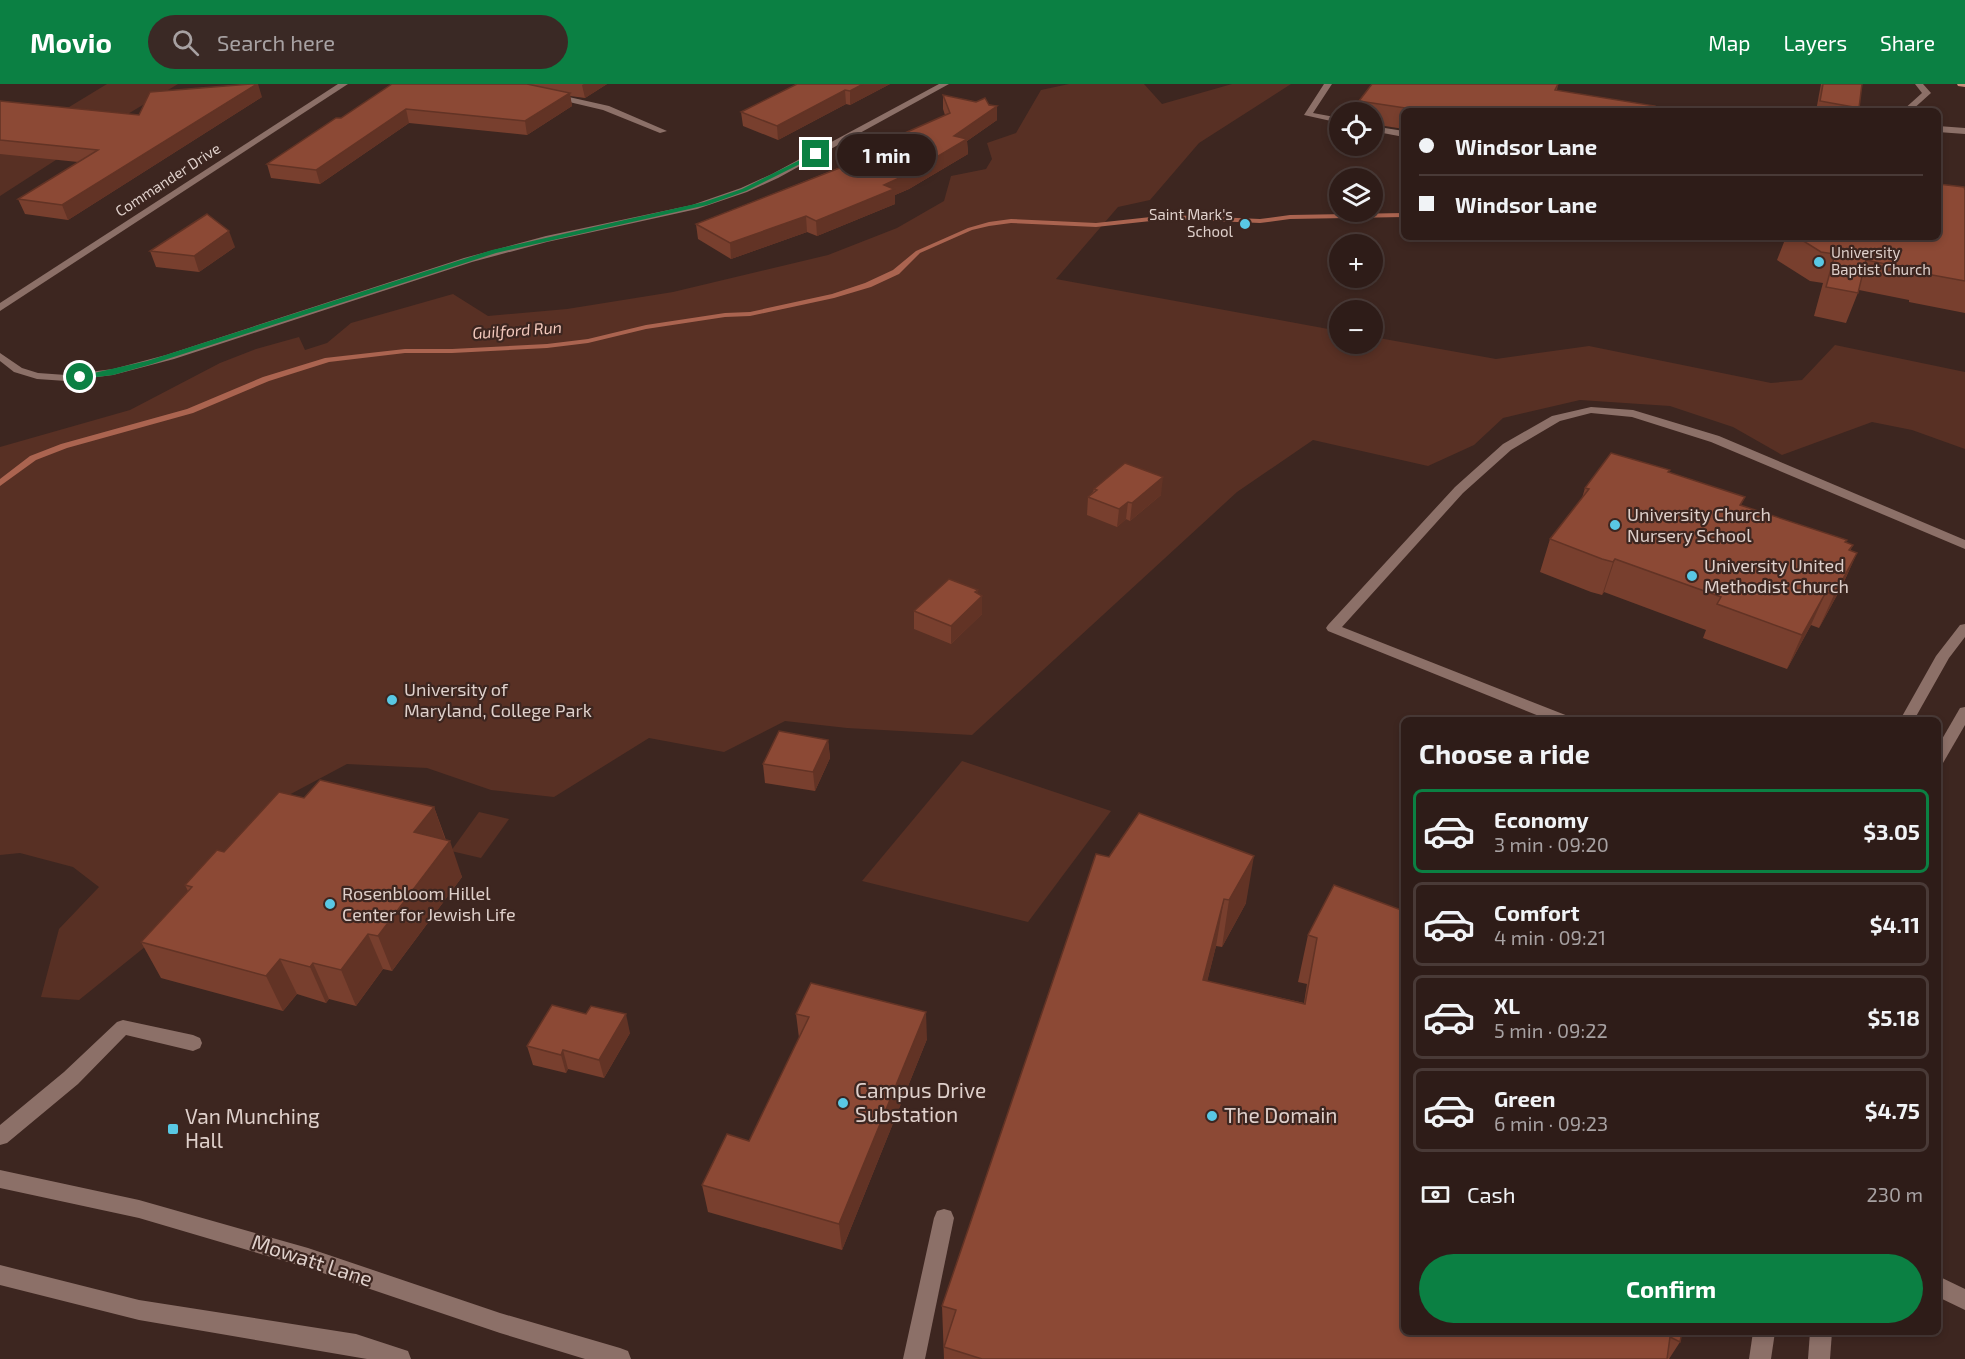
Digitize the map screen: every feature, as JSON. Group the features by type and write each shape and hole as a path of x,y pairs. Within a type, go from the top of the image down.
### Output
{"street":[{"name":"Commander Drive","path":"4,305 344,84"},
{"path":"0,356 18,369 37,376 66,378 113,372 181,353 468,260 554,237 694,207 744,190 767,179 945,84"},
{"path":"1328,84 1308,115 1329,119"},
{"path":"1910,108 1927,93 1919,84"},
{"path":"545,94 606,108 663,131"},
{"path":"1941,129 1965,131"},
{"path":"1383,130 1401,133"},
{"path":"1556,717 1333,628 1459,490 1507,447 1556,418 1591,410 1633,414 1715,439 1965,545"},
{"path":"1909,717 1943,656 1965,628"},
{"path":"1941,754 1965,712"},
{"path":"0,1137 71,1078 123,1028 193,1043"},
{"name":"Mowatt Lane","path":"0,1179 140,1209 308,1258 500,1323 620,1359"},
{"path":"914,1359 944,1218"},
{"path":"0,1275 139,1310 356,1345 400,1359"},
{"path":"1941,1288 1965,1300"},
{"path":"1760,1359 1764,1335"},
{"path":"1819,1359 1821,1335"}],"shaded area":[{"path":"107,84 178,84 0,196 0,149"},
{"path":"1069,84 1144,84 1162,104 1232,84 1291,84 1199,143 1150,200 1118,207 1056,279 1329,329 1329,354 1383,354 1383,339 1496,359 1589,346 1771,383 1802,380 1835,345 1965,372 1965,449 1912,430 1872,422 1782,455 1733,427 1670,406 1580,400 1503,418 1474,445 1428,466 1313,440 1237,492 972,735 847,728 785,721 724,752 649,738 554,797 491,790 427,768 347,764 287,796 166,930 79,1000 41,997 59,929 99,887 73,867 20,853 0,855 0,447 130,410 220,363 256,349 299,337 305,350 327,343 351,323 453,294 488,316 567,309 673,292 828,255 897,228 944,201 951,176 986,169 992,159 987,143 1016,133 1041,90"},
{"path":"962,761 1111,811 1028,922 862,881"},
{"path":"479,812 509,819 481,858 451,851"}],"building":[{"path":"257,84 62,205 18,199 98,150 0,140 0,101 139,115 150,92"},
{"path":"392,84 527,84 570,93 525,121 406,109 316,170 267,164"},
{"path":"797,84 863,84 850,91 845,90 777,126 741,112"},
{"path":"1372,84 1558,84 1555,90 1655,106 1655,108 1405,108 1383,105 1383,102 1359,101"},
{"path":"1823,84 1862,84 1859,108 1820,101"},
{"path":"943,95 976,102 985,98 989,105 997,106 954,136 967,139 908,174 884,185 894,189 816,221 806,216 730,243 696,224 891,148 889,140 950,113"},
{"path":"1941,184 1964,187 1965,281 1866,260 1858,293 1826,287 1835,254 1821,252 1802,240 1941,240"},
{"path":"207,214 229,231 194,256 150,251"},
{"name":"University United Methodist Church","path":"1611,453 1670,470 1668,472 1745,497 1740,505 1847,540 1845,542 1853,545 1849,550 1857,553 1834,595 1826,592 1802,635 1717,604 1721,597 1615,559 1613,562 1602,559 1550,539 1589,489 1585,488"},
{"path":"1125,463 1163,477 1132,503 1128,502 1119,509 1088,497 1097,490 1094,489"},
{"path":"949,579 978,590 975,592 982,596 951,626 914,611"},
{"path":"779,731 828,740 813,772 763,764"},
{"name":"Rosenbloom Hillel Center for Jewish Life","path":"320,780 434,807 414,832 450,841 378,936 368,934 341,970 313,963 310,967 280,959 266,976 141,942 192,887 185,885 217,850 224,852 279,792 304,798"},
{"name":"The Domain","path":"1139,813 1254,856 1229,900 1224,899 1203,980 1305,1004 1317,938 1308,935 1334,885 1401,910 1401,1335 1681,1335 1680,1342 1670,1337 1667,1359 982,1359 944,1347 956,1310 942,1306 1096,854 1109,857"},
{"name":"Campus Drive Substation","path":"811,983 926,1012 839,1224 702,1185 727,1134 749,1141 809,1017 796,1014"},
{"path":"552,1005 586,1014 591,1006 626,1014 599,1060 563,1050 561,1055 527,1046"}],"waterway":[{"name":"Guilford Run","path":"0,483 33,458 64,446 190,411 266,379 328,360 405,351 547,346 588,341 646,327 725,315 750,314 834,296 868,285 896,272 918,252 970,229 989,224 1011,221 1096,225 1169,217 1260,221 1290,217 1401,215"}],"place":[{"name":"Saint Mark's School","path":"1245,224"},
{"name":"University Baptist Church","path":"1819,262"},
{"name":"University Church Nursery School","path":"1615,525"},
{"name":"University United Methodist Church","path":"1692,576"},
{"name":"University of Maryland, College Park","path":"392,700"},
{"name":"Rosenbloom Hillel Center for Jewish Life","path":"330,904"},
{"name":"Campus Drive Substation","path":"843,1103"},
{"name":"The Domain","path":"1212,1116"},
{"name":"Van Munching Hall","path":"173,1129"}],"route":[{"path":"80,377 130,369 495,252 705,204 744,190 816,154"}]}
